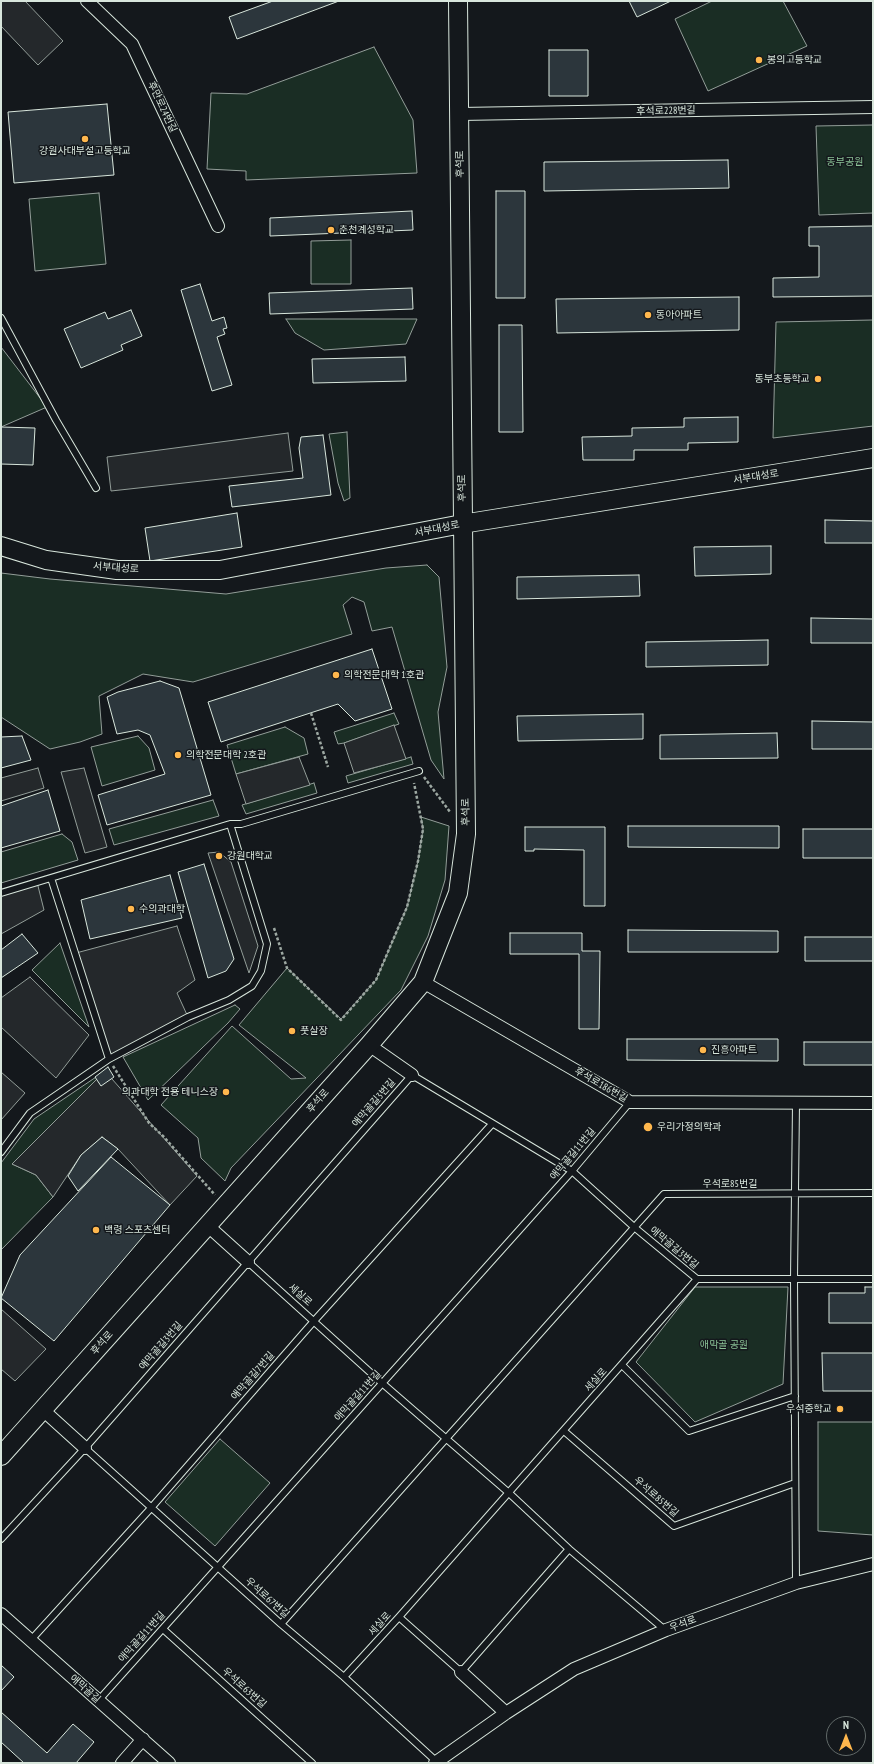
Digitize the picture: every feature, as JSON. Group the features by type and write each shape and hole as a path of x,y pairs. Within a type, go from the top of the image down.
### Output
{"street":[{"name":"후만로24번길","path":"87,1 132,44 218,226"},
{"name":"후석로","path":"1,1456 369,1045 423,982 458,893 466,834 458,1"},
{"name":"후석로228번길","path":"460,114 873,107"},
{"name":"서부대성로","path":"1,546 46,560 117,570 220,570 462,524 873,458"},
{"name":"후석로186번길","path":"423,982 630,1102 873,1103"},
{"path":"369,1045 412,1075"},
{"path":"207,1225 248,1262"},
{"path":"43,1410 84,1448"},
{"name":"우석로","path":"436,1762 506,1713 574,1669 666,1630 796,1583 873,1564"},
{"name":"애막골길","path":"1,1614 169,1763"},
{"path":"461,1672 506,1713"},
{"path":"122,1763 143,1739"}],"lane":[{"path":"1,318 56,420 96,488"},
{"path":"1,893 230,824 242,824 419,771"},
{"path":"1,1152 30,1113 108,1059 188,1017 229,1000 252,986 261,971 267,944 230,824"},
{"path":"51,878 108,1059"},
{"name":"애막골길3번길","path":"1,1539 84,1448 412,1075 572,1172 634,1227 697,1279 873,1279"},
{"name":"애막골길11번길","path":"98,1701 572,1172 630,1102"},
{"path":"796,1103 794,1193 796,1583"},
{"name":"애막골길7번길","path":"30,1641 151,1508 314,1321 492,1124"},
{"name":"우석로85번길","path":"634,1227 664,1194 873,1192"},
{"path":"281,1624 634,1227"},
{"name":"세실로","path":"248,1262 382,1383 509,1492 569,1549 666,1630"},
{"name":"세실로","path":"344,1677 564,1431 697,1279"},
{"path":"622,1365 689,1432 795,1396"},
{"name":"우석로85번길","path":"564,1431 674,1526 795,1483"},
{"name":"우석로67번길","path":"84,1448 281,1624 344,1677 436,1762"},
{"path":"399,1617 461,1672 569,1549"},
{"name":"우석로63번길","path":"163,1629 312,1763"}],"path":[{"path":"311,713 328,767"},
{"path":"419,771 452,815"},
{"path":"272,923 287,968 341,1020 376,980 407,907 418,861 423,829 414,782 407,785"},
{"path":"108,1059 149,1123 164,1137 210,1189"}],"green space":[{"path":"712,1 783,1 807,46 708,91 675,19"},
{"path":"374,47 413,120 417,173 246,180 246,171 207,169 211,93 247,94"},
{"name":"동부공원","path":"873,125 873,213 819,215 816,126"},
{"path":"99,193 106,264 35,271 29,199"},
{"path":"351,240 351,284 311,284 311,241"},
{"path":"286,319 417,319 406,344 324,350 295,333"},
{"path":"873,320 873,426 773,438 776,322"},
{"path":"1,347 47,407 1,427"},
{"path":"347,432 350,498 344,501 338,483 329,434"},
{"path":"427,565 439,577 447,667 438,712 444,779 431,760 392,627 372,631 364,602 352,597 343,605 352,634 193,682 143,674 99,696 102,734 80,742 50,749 1,717 1,573 50,579 226,594 386,568"},
{"path":"394,713 399,724 338,744 334,732"},
{"path":"285,727 304,738 308,754 236,774 227,745"},
{"path":"138,736 149,748 155,770 102,786 91,747"},
{"path":"411,757 413,764 348,783 346,776"},
{"path":"314,783 317,793 246,814 242,805"},
{"path":"213,800 219,816 114,845 109,829"},
{"path":"421,817 449,826 445,880 428,936 401,990 231,1168 225,1181 201,1158 198,1138 161,1105 232,1026 291,1079 306,1078 239,1025 287,968 341,1019 376,980 407,907 418,861 423,829"},
{"path":"62,834 72,842 78,860 1,883 1,852"},
{"path":"60,943 89,1027 32,970"},
{"path":"235,1005 240,1009 228,1023 148,1100 123,1057"},
{"path":"105,1071 12,1164 36,1175 53,1197 1,1250 1,1163 34,1119"},
{"name":"애막골 공원","path":"695,1287 788,1287 783,1384 695,1422 636,1362"},
{"path":"818,1422 873,1422 873,1535 818,1531"},
{"path":"220,1439 270,1483 215,1546 165,1502"}],"shaded area":[{"path":"1,1 25,1 63,41 38,65 1,26"},
{"path":"288,433 293,471 111,491 107,457"},
{"path":"394,725 406,759 354,773 344,743"},
{"path":"299,757 310,785 246,804 236,774"},
{"path":"38,768 44,788 1,801 1,778"},
{"path":"84,768 107,847 85,853 61,772"},
{"path":"219,852 231,862 258,946 249,973 208,853"},
{"path":"37,882 44,910 1,934 1,893"},
{"path":"177,926 195,980 177,993 188,1017 109,1059 76,953"},
{"path":"30,977 89,1035 56,1078 1,1027 1,998"},
{"path":"105,1071 197,1176 170,1205 118,1149 102,1137 81,1155 53,1197 36,1175 12,1164"},
{"path":"1,1072 25,1093 1,1120"},
{"path":"1,1309 46,1349 15,1381 1,1369"}],"building":[{"path":"273,1 339,1 237,39 229,17"},
{"path":"629,1 671,1 637,17"},
{"path":"549,50 588,50 588,96 549,96"},
{"path":"107,104 114,175 14,183 8,112"},
{"path":"728,160 729,188 544,191 544,162"},
{"path":"496,191 525,191 525,298 496,298"},
{"path":"412,211 413,230 270,236 270,218"},
{"path":"873,226 873,296 773,297 773,278 819,277 819,246 809,246 809,227"},
{"path":"200,284 212,321 224,317 227,328 223,329 225,334 217,337 232,385 212,391 181,290"},
{"path":"412,288 413,309 270,314 269,293"},
{"name":"동아아파트","path":"739,297 739,330 557,333 556,299"},
{"path":"131,310 142,336 121,345 123,350 81,368 64,329 105,312 108,319"},
{"path":"499,325 522,325 523,432 499,432"},
{"path":"405,357 406,381 313,383 312,359"},
{"path":"738,417 738,442 688,443 688,450 634,450 634,460 583,460 582,437 632,436 632,428 684,427 684,418"},
{"path":"1,427 35,428 33,465 1,464"},
{"path":"323,435 331,495 232,507 229,486 303,478 299,448 301,437"},
{"path":"237,513 242,547 150,561 145,528"},
{"path":"825,520 873,521 873,543 825,543"},
{"path":"771,546 771,574 695,576 694,547"},
{"path":"639,575 640,596 517,599 517,577"},
{"path":"811,618 873,619 873,643 811,643"},
{"path":"768,640 768,665 646,667 646,642"},
{"name":"의학전문대학 1호관","path":"372,649 392,709 355,721 338,704 221,742 208,702"},
{"name":"의학전문대학 2호관","path":"160,681 179,688 211,795 107,825 98,795 165,774 150,735 138,730 117,734 107,697 118,692"},
{"path":"643,714 643,739 518,741 517,716"},
{"path":"812,721 873,722 873,749 812,749"},
{"path":"777,733 778,758 660,759 660,735"},
{"path":"22,736 31,760 1,768 1,737"},
{"path":"48,790 60,831 1,848 1,806"},
{"path":"628,826 779,826 779,848 628,847"},
{"path":"525,827 605,827 605,906 584,906 584,850 534,849 534,851 525,851"},
{"path":"803,829 873,829 873,858 803,858"},
{"path":"204,864 234,959 226,971 208,978 178,872"},
{"name":"수의과대학","path":"170,875 182,918 90,939 81,900"},
{"path":"628,930 778,931 778,952 628,952"},
{"path":"510,933 582,933 582,951 600,951 599,1029 579,1029 579,954 510,954"},
{"path":"22,934 38,953 1,978 1,950"},
{"path":"805,937 873,937 873,961 805,961"},
{"name":"진흥아파트","path":"627,1039 778,1039 778,1061 627,1060"},
{"path":"804,1042 873,1042 873,1065 804,1065"},
{"path":"108,1067 114,1077 101,1086 95,1077"},
{"path":"102,1137 118,1149 78,1191 68,1176 81,1155"},
{"name":"백령 스포츠센터","path":"111,1157 170,1205 54,1341 1,1298 20,1255"},
{"path":"865,1287 873,1287 873,1323 829,1323 829,1293 865,1293"},
{"path":"822,1353 873,1353 873,1391 823,1391"},
{"path":"1,1665 14,1677 1,1691"},
{"path":"1,1712 47,1753 73,1724 94,1742 76,1763 24,1763 1,1742"}],"place":[{"name":"봉의고등학교","path":"759,60"},
{"name":"강원사대부설고등학교","path":"85,139"},
{"name":"춘천계성학교","path":"331,230"},
{"name":"동아아파트","path":"648,315"},
{"name":"동부초등학교","path":"818,379"},
{"name":"의학전문대학 1호관","path":"336,675"},
{"name":"의학전문대학 2호관","path":"178,755"},
{"name":"강원대학교","path":"219,856"},
{"name":"수의과대학","path":"131,909"},
{"name":"풋살장","path":"292,1031"},
{"name":"진흥아파트","path":"703,1050"},
{"name":"의과대학 전용 테니스장","path":"226,1092"},
{"name":"우리가정의학과","path":"648,1127"},
{"name":"백령 스포츠센터","path":"96,1230"},
{"name":"우석중학교","path":"840,1409"}]}
